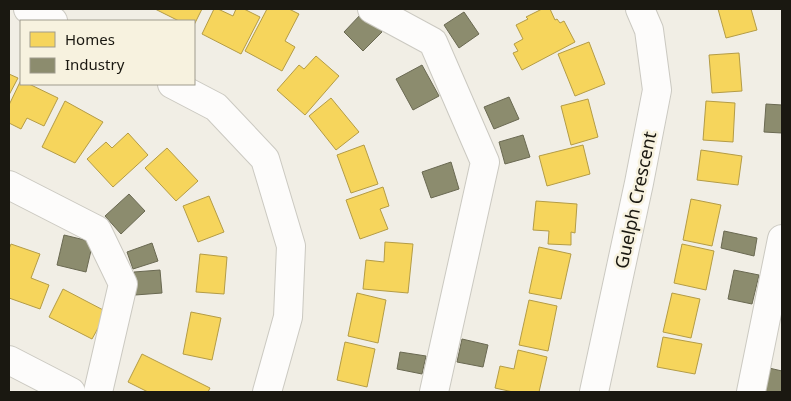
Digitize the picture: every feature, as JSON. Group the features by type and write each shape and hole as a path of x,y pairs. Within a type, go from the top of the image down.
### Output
{"street":[{"path":"372,9 433,42 485,162 434,392"},
{"name":"Guelph Crescent","path":"594,392 657,90 649,30 640,9"},
{"path":"174,85 216,107 265,160 292,246 288,318 267,392"},
{"path":"9,185 97,230 123,284 98,392"},
{"path":"750,392 782,239"},
{"path":"9,360 72,392"}],"building: Homes":[{"path":"155,9 202,9 195,23 195,20 177,20"},
{"path":"214,9 233,16 236,9 244,9 260,17 241,54 202,34"},
{"path":"267,9 289,9 299,14 285,41 295,47 282,71 245,51"},
{"path":"542,9 550,9 555,20 557,19 560,23 564,21 575,42 522,70 513,53 518,51 514,44 523,39 516,25 528,19 526,17"},
{"path":"718,9 751,9 757,30 726,38"},
{"path":"589,42 605,84 575,96 558,54"},
{"path":"739,53 742,91 712,93 709,55"},
{"path":"316,56 339,76 305,115 277,90 299,65 304,69"},
{"path":"9,74 18,78 9,95"},
{"path":"20,82 20,85 31,85 58,98 44,126 27,118 21,129 9,123 9,105"},
{"path":"331,98 359,132 336,150 309,116"},
{"path":"588,99 598,137 571,145 561,106"},
{"path":"65,101 103,122 75,163 42,147"},
{"path":"706,101 735,103 733,142 703,140"},
{"path":"128,133 148,155 113,187 87,159 106,142 112,148"},
{"path":"364,145 378,184 351,193 337,155"},
{"path":"583,145 590,174 547,186 539,156"},
{"path":"167,148 198,181 176,201 145,168"},
{"path":"701,150 742,156 738,185 697,180"},
{"path":"383,187 389,206 380,209 388,229 360,239 346,200"},
{"path":"209,196 224,232 198,242 183,206"},
{"path":"691,199 721,205 712,246 683,240"},
{"path":"536,201 577,204 575,233 571,232 571,245 548,244 549,231 533,230"},
{"path":"385,242 413,244 408,293 363,289 366,260 384,262"},
{"path":"11,244 40,254 31,278 49,285 40,309 9,298 9,249"},
{"path":"682,244 714,251 706,290 674,283"},
{"path":"539,247 571,254 561,299 529,293"},
{"path":"200,254 227,257 224,294 196,292"},
{"path":"63,289 107,312 92,339 49,317"},
{"path":"357,293 386,300 378,343 348,336"},
{"path":"672,293 700,299 691,338 663,332"},
{"path":"529,300 557,306 548,351 519,345"},
{"path":"191,312 221,318 212,360 183,354"},
{"path":"663,337 702,344 695,374 657,367"},
{"path":"345,342 375,349 367,387 337,380"},
{"path":"518,350 547,357 539,392 513,392 495,388 500,366 514,369"},
{"path":"142,354 210,388 208,392 148,392 128,382"}],"building: Industry":[{"path":"464,12 479,34 459,48 444,25"},
{"path":"362,13 382,32 363,51 344,32"},
{"path":"422,65 439,96 413,110 396,79"},
{"path":"509,97 519,119 494,129 484,107"},
{"path":"766,104 782,105 782,133 764,132"},
{"path":"523,135 530,157 505,164 499,142"},
{"path":"451,162 459,189 431,198 422,172"},
{"path":"129,194 145,211 121,234 105,216"},
{"path":"724,231 757,238 754,256 721,248"},
{"path":"64,235 93,242 86,272 57,265"},
{"path":"152,243 158,261 133,269 127,252"},
{"path":"160,270 162,293 135,295 134,272"},
{"path":"734,270 759,275 752,304 728,299"},
{"path":"462,339 488,345 483,367 457,362"},
{"path":"400,352 426,356 422,374 397,369"},
{"path":"769,368 782,371 782,392 763,392"}]}
